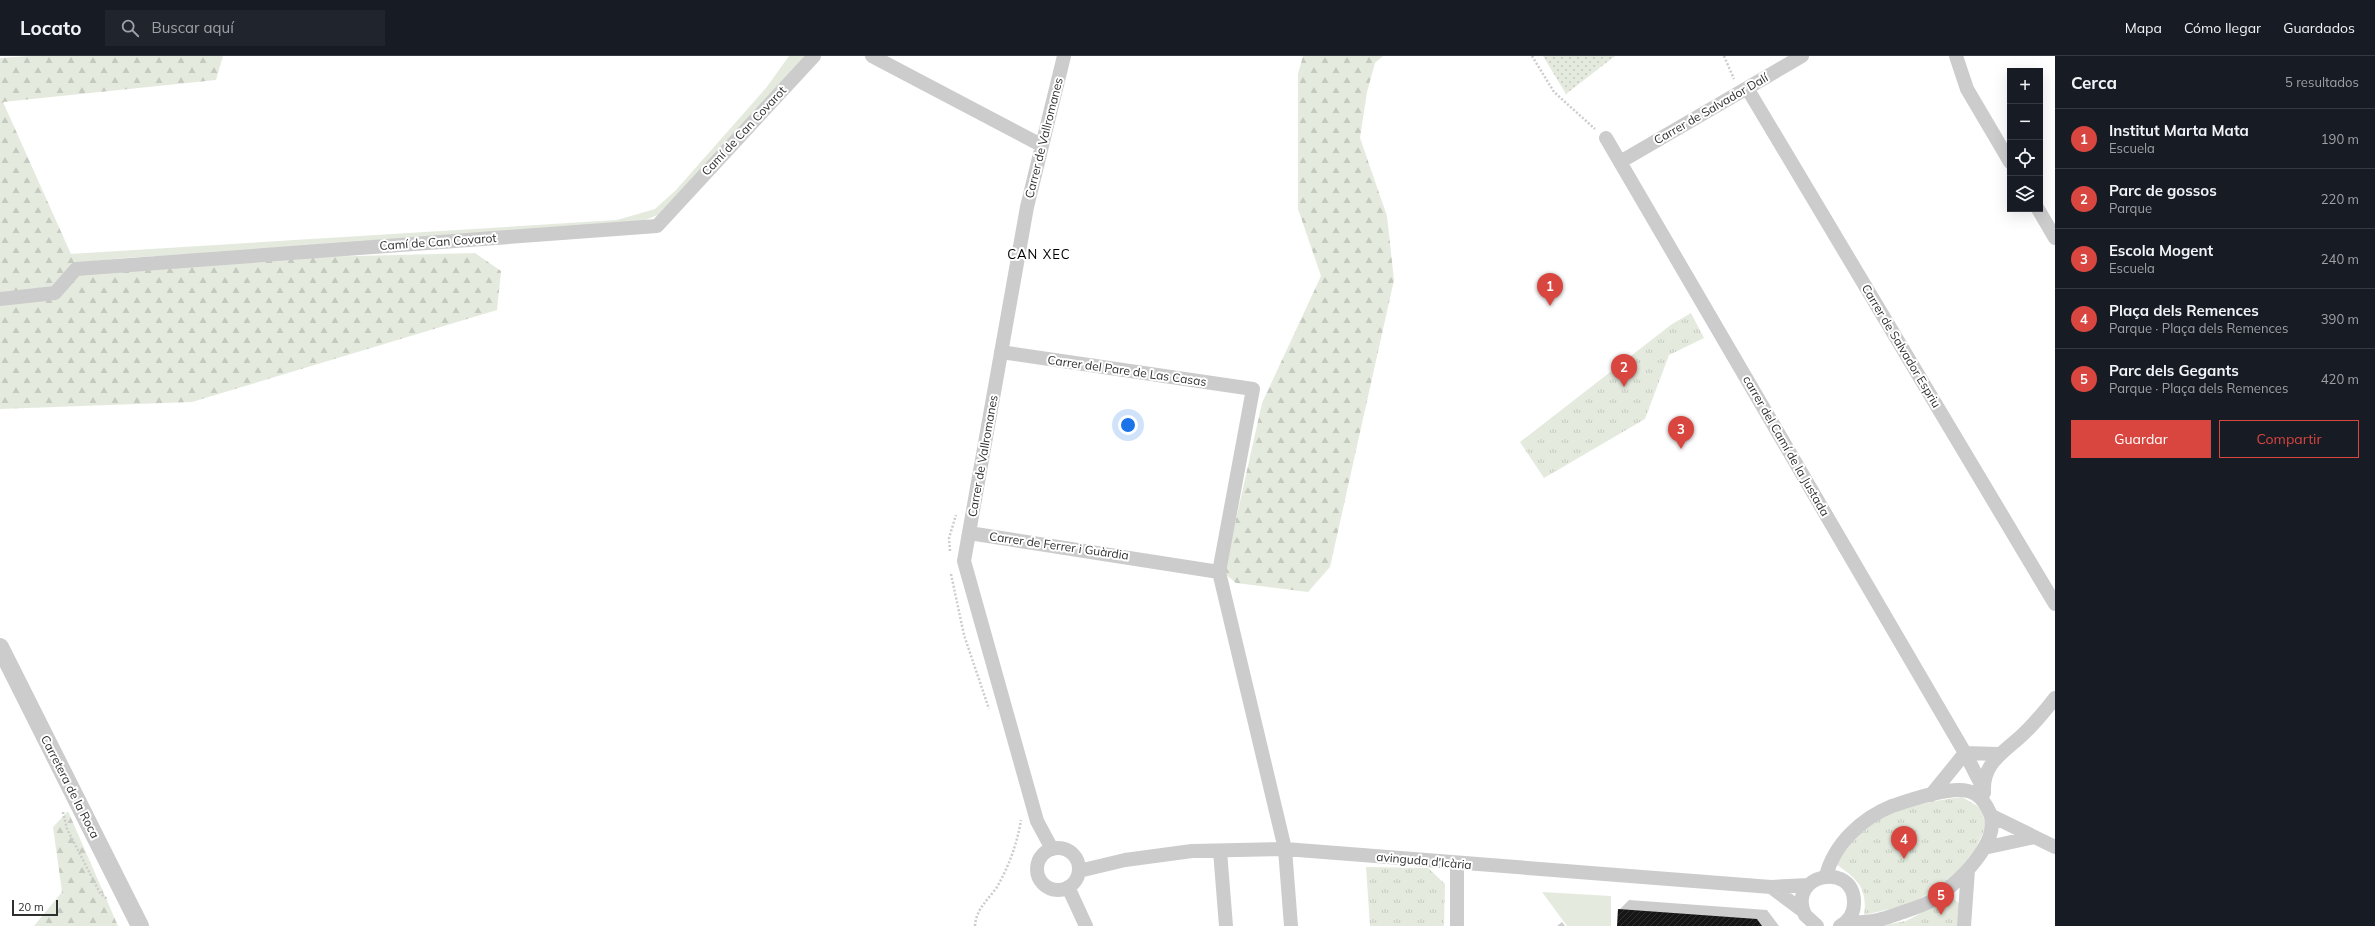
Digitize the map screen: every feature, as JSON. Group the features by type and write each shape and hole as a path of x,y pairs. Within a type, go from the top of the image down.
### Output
{"street":[{"name":"Camí de Can Covarot","path":"0,299 55,293 76,269 657,226 814,56"},
{"path":"872,56 1041,145"},
{"name":"Carrer de Vallromanes","path":"1052,849 1037,821 964,561 1027,207 1064,56"},
{"name":"Carrer de Salvador Dalí","path":"1620,162 1802,56"},
{"path":"1956,56 1967,89 2007,157"},
{"name":"Carrer de Salvador Espriu","path":"1743,90 2055,604"},
{"name":"carrer del Camí de la Justada","path":"1606,138 1965,753 1992,816"},
{"path":"2040,212 2055,238"},
{"name":"Carrer del Pare de Las Casas","path":"1001,352 1254,389 1219,572"},
{"name":"Carrer de Ferrer i Guàrdia","path":"970,533 1148,559 1219,572"},
{"path":"1219,572 1285,849 1291,926"},
{"name":"Carretera de la Roca","path":"0,648 140,926"},
{"path":"1826,876 1838,848 1852,832 1874,813 1931,795 1957,790 1968,791 1984,796 1986,776 1995,758 2019,738 2038,719 2055,698"},
{"path":"1931,795 1965,753 1995,758"},
{"path":"1844,924 1879,921 1930,901 1968,870 1984,848 1992,829 1992,816 2055,847"},
{"path":"1984,848 2034,837"},
{"path":"1052,849 1065,849 1071,853 1078,864 1079,871 1077,878 1068,887 1055,890 1048,887 1039,877 1038,871 1041,858 1052,849"},
{"name":"avinguda d'Icària","path":"1079,871 1125,860 1192,851 1285,849 1771,887 1808,885"},
{"path":"1220,850 1226,926"},
{"path":"1456,863 1457,926"},
{"path":"1964,926 1968,870"},
{"path":"1810,921 1802,897 1808,885 1813,881 1826,876 1841,880 1849,886 1854,897 1854,910 1844,924"},
{"path":"1068,887 1086,926"},
{"path":"1771,887 1810,921"}],"path":[{"path":"1532,56 1554,92 1606,138"},
{"path":"1724,56 1743,90"}],"green space":[{"path":"30,56 223,56 216,80 3,102 75,263 475,253 501,271 497,310 192,402 0,409 0,58"},
{"path":"789,56 805,56 658,215 632,225 492,236 125,258 75,263 70,254 617,220 655,209 676,190 766,88"},
{"path":"1303,56 1383,56 1375,63 1367,92 1360,138 1387,216 1394,280 1330,567 1308,592 1236,583 1224,573 1262,403 1321,276 1298,209 1298,74"},
{"path":"1543,56 1615,56 1566,94"},
{"path":"1691,313 1704,338 1669,355 1645,419 1544,478 1520,442 1672,324"},
{"path":"1962,797 1981,808 1986,826 1973,855 1944,885 1908,905 1864,915 1864,898 1859,885 1850,874 1836,864 1850,845 1866,829 1878,820 1891,814 1933,801"},
{"path":"68,811 118,926 34,926 62,892 53,827"},
{"path":"1366,867 1428,868 1445,884 1444,926 1370,926"},
{"path":"1542,892 1611,896 1611,926 1567,926"},
{"path":"1952,897 1965,909 1964,926 1880,926 1906,921"}],"building":[{"path":"1618,909 1757,919 1762,926 1617,926"}],"place":[{"name":"Institut Marta Mata","path":"1550,306"},
{"name":"Parc de gossos","path":"1624,387"},
{"name":"Escola Mogent","path":"1681,449"},
{"name":"Plaça dels Remences","path":"1904,859"},
{"name":"Parc dels Gegants","path":"1941,915"}],"district":[{"name":"CAN XEC","path":"1039,254"}]}
